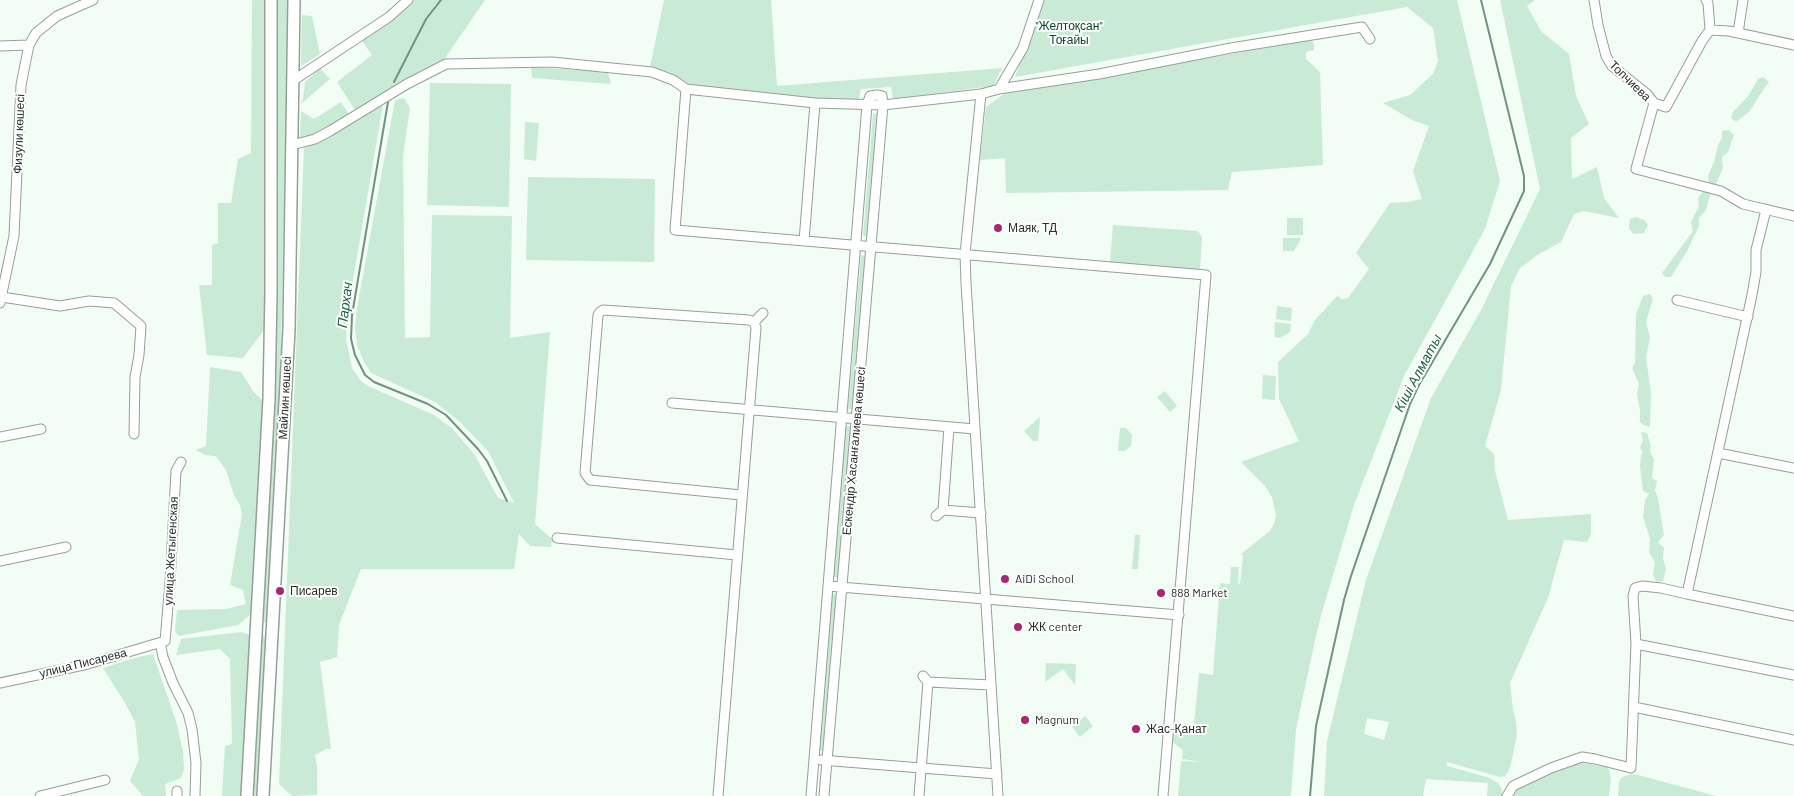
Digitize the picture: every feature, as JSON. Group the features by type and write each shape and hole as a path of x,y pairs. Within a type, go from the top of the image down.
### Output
{"main road":[{"name":"Майлин көшесі","path":"248,796 270,355 271,0"},
{"name":"Майлин көшесі","path":"263,796 289,330 294,0"},
{"path":"256,627 273,628"}],"street":[{"name":"Физули көшесі","path":"1,300 14,236 21,86 29,45 36,33 56,16 93,0"},
{"path":"294,80 389,16 408,0"},
{"path":"999,90 1023,48 1039,0"},
{"name":"Топчиева","path":"1594,0 1606,56 1612,66 1647,94 1654,103"},
{"path":"1706,0 1708,3 1710,30 1666,107 1654,103 1636,169 1721,191 1743,204 1794,216"},
{"path":"1738,33 1743,0"},
{"path":"292,144 314,139 330,131 407,84 446,64 552,62 643,71 665,76 686,89 815,103 883,105 981,94 1099,74 1231,48 1362,28 1370,39"},
{"path":"1710,30 1738,33 1794,45"},
{"path":"0,46 29,45"},
{"path":"686,89 675,230 1206,275 1163,796"},
{"path":"981,94 965,254 998,796"},
{"path":"804,241 815,103"},
{"name":"Ескендір Хасанғалиева көшесі","path":"811,796 867,105"},
{"name":"Ескендір Хасанғалиева көшесі","path":"824,796 883,105"},
{"path":"1686,594 1748,317 1756,272 1756,250 1766,210"},
{"path":"1,300 60,306 89,301 114,303 141,326 140,355 135,378 134,434"},
{"path":"1676,300 1748,317"},
{"path":"741,495 590,480 585,473 598,315 600,312 603,310 749,320 754,322"},
{"path":"754,322 763,313"},
{"path":"718,796 756,328 754,322"},
{"path":"672,403 842,416 975,429"},
{"path":"949,427 939,513 981,513"},
{"path":"0,437 41,429"},
{"path":"1718,453 1794,468"},
{"name":"улица Жетыгенская","path":"181,462 176,471 170,582 163,657 188,713 192,728 196,763 196,796"},
{"path":"557,538 737,555"},
{"path":"0,561 66,547"},
{"path":"828,586 1179,615"},
{"path":"1507,796 1513,786 1551,768 1582,758 1595,758 1630,768 1636,644 1633,596 1635,588 1642,586 1661,588 1794,616"},
{"name":"улица Писарева","path":"0,683 88,664 164,641"},
{"path":"1636,644 1794,675"},
{"path":"919,796 922,767 925,679 991,685"},
{"path":"1634,707 1794,740"},
{"path":"814,760 997,774"},
{"path":"40,796 105,780"}],"green space":[{"path":"252,0 266,0 267,146 264,330 243,358 207,355 199,285 212,285 212,245 218,243 218,203 231,203 238,159 251,153"},
{"path":"274,0 289,0 280,399 269,623 261,622"},
{"path":"413,0 485,0 443,61 355,110 337,82 372,55 362,41"},
{"path":"664,0 771,0 777,86 1002,68 993,86 893,99 891,87 861,89 858,102 688,85 672,73 650,67"},
{"name":"\"Желтоқсан\" Тоғайы","path":"1043,0 1457,0 1500,181 1485,229 1404,376 1354,505 1316,636 1296,729 1291,796 1178,796 1181,761 1203,762 1182,759 1183,750 1172,742 1172,734 1193,735 1199,673 1213,675 1220,583 1230,584 1231,567 1239,567 1238,584 1240,584 1243,556 1241,554 1270,531 1274,524 1276,515 1272,497 1265,486 1241,462 1299,441 1279,399 1278,362 1308,334 1315,320 1338,295 1341,299 1348,298 1369,269 1356,253 1390,203 1422,199 1413,171 1429,126 1412,120 1383,103 1410,95 1433,74 1438,61 1433,28 1407,7 1015,77"},
{"path":"1500,0 1535,0 1527,6 1541,31 1569,54 1576,96 1589,124 1571,138 1572,179 1597,167 1604,198 1619,218 1584,211 1574,214 1561,242 1539,254 1520,268 1511,286 1501,390 1485,446 1494,454 1495,471 1508,520 1591,514 1591,534 1587,542 1564,540 1548,598 1510,683 1517,735 1508,772 1505,776 1500,777 1447,762 1447,766 1490,778 1498,783 1502,789 1502,796 1487,796 1488,783 1426,779 1423,796 1324,796 1327,741 1366,580 1431,398 1481,310 1540,189","holes":["1367,718 1389,722 1384,740 1364,734"]},
{"path":"302,15 312,16 320,54 301,66"},
{"path":"1310,40 1314,43 1314,50 1306,52 1306,59 1320,72 1323,165 1232,172 1228,190 1006,193 1005,158 980,160 986,107 1004,94"},
{"path":"531,67 608,72 611,84 532,78"},
{"path":"320,68 330,79 301,104 305,82"},
{"path":"1763,77 1769,82 1749,112 1736,122 1731,118 1733,112 1749,95 1758,79"},
{"path":"430,83 511,84 509,207 427,205"},
{"path":"404,98 410,108 403,156 405,338 430,337 432,215 512,216 510,338 550,332 535,524 552,539 551,547 530,546 519,534 514,569 361,569 339,625 337,657 320,662 331,749 326,749 315,755 317,795 292,796 279,784 304,148 321,141 383,105 347,315 346,339 352,368 361,381 368,386 434,415 452,428 475,455 498,498 514,503 488,451 459,421 435,402 371,373 357,345 355,327 357,308 395,100"},
{"path":"341,102 351,117 329,129 300,140 301,111 314,119"},
{"path":"873,114 880,114 869,236 863,236"},
{"path":"525,122 539,123 536,161 524,159"},
{"path":"1729,130 1734,135 1728,152 1722,157 1723,168 1716,184 1709,184 1708,176 1722,138 1722,131"},
{"path":"528,177 655,179 654,262 526,260"},
{"path":"1704,190 1711,191 1706,210 1699,218 1699,226 1687,251 1671,277 1665,277 1662,273 1693,231 1691,222 1699,206 1698,198"},
{"path":"1636,217 1644,220 1648,225 1644,233 1634,234 1629,229 1630,219"},
{"path":"1287,218 1303,218 1303,235 1287,235"},
{"path":"1113,225 1198,231 1202,237 1200,270 1110,262"},
{"path":"1283,238 1300,238 1300,241 1294,251 1283,251"},
{"path":"861,255 867,256 854,409 848,409"},
{"path":"1650,294 1653,299 1646,322 1650,338 1646,357 1651,393 1650,427 1640,422 1637,395 1639,384 1632,368 1635,363 1636,315 1643,296"},
{"path":"1277,306 1292,308 1291,321 1276,319"},
{"path":"1275,322 1291,324 1290,332 1280,338 1274,337"},
{"path":"210,367 241,372 253,391 263,401 252,613 238,625 179,636 175,632 177,610 226,609 246,604 243,590 230,585 242,514 240,505 234,495 226,470 216,456 205,455 196,450 206,446"},
{"path":"1263,375 1276,376 1275,400 1262,399"},
{"path":"1165,391 1177,406 1170,412 1157,397"},
{"path":"1040,417 1038,441 1033,441 1024,431"},
{"path":"846,426 853,427 839,578 833,577"},
{"path":"1120,428 1126,428 1132,435 1131,446 1125,451 1118,451"},
{"path":"1641,432 1647,433 1651,446 1650,451 1654,460 1652,478 1657,481 1655,490 1664,535 1658,542 1664,548 1663,559 1666,568 1663,581 1656,582 1653,574 1655,562 1649,552 1650,539 1643,517 1645,500 1649,494 1643,491 1640,466 1643,453 1640,448 1643,440"},
{"path":"1135,535 1140,535 1138,569 1132,569"},
{"path":"832,594 839,595 826,751 819,751"},
{"path":"241,632 250,635 242,796 222,796 225,746 232,744 230,659 220,649 176,655 181,639"},
{"path":"261,636 268,637 258,796 251,796"},
{"path":"153,654 176,721 183,751 184,769 181,778 165,784 166,796 143,796 130,781 139,759 135,722 103,668"},
{"path":"1046,663 1076,664 1075,685 1063,669 1045,682"},
{"path":"1085,716 1093,726 1080,737 1072,727"},
{"path":"1581,763 1609,769 1611,779 1609,796 1512,796 1517,789 1525,784 1570,765"},
{"path":"1632,774 1716,796 1618,796 1619,782 1622,777"}],"waterway":[{"name":"Пархач","path":"394,82 426,19 441,0"},
{"name":"Кіші Алматы","path":"1310,796 1316,726 1344,600 1410,404 1419,385 1490,264 1524,191 1524,176 1481,0"},
{"name":"Пархач","path":"388,102 352,315 351,339 355,355 365,375 374,382 428,404 446,415 487,461 507,501"}],"place":[{"name":"Маяк, ТД","path":"998,228"},
{"name":"AiDi School","path":"1005,579"},
{"name":"Писарев","path":"280,591"},
{"name":"888 Market","path":"1161,593"},
{"name":"ЖК center","path":"1018,627"},
{"name":"Magnum","path":"1025,720"},
{"name":"Жас-Қанат","path":"1136,729"}]}
